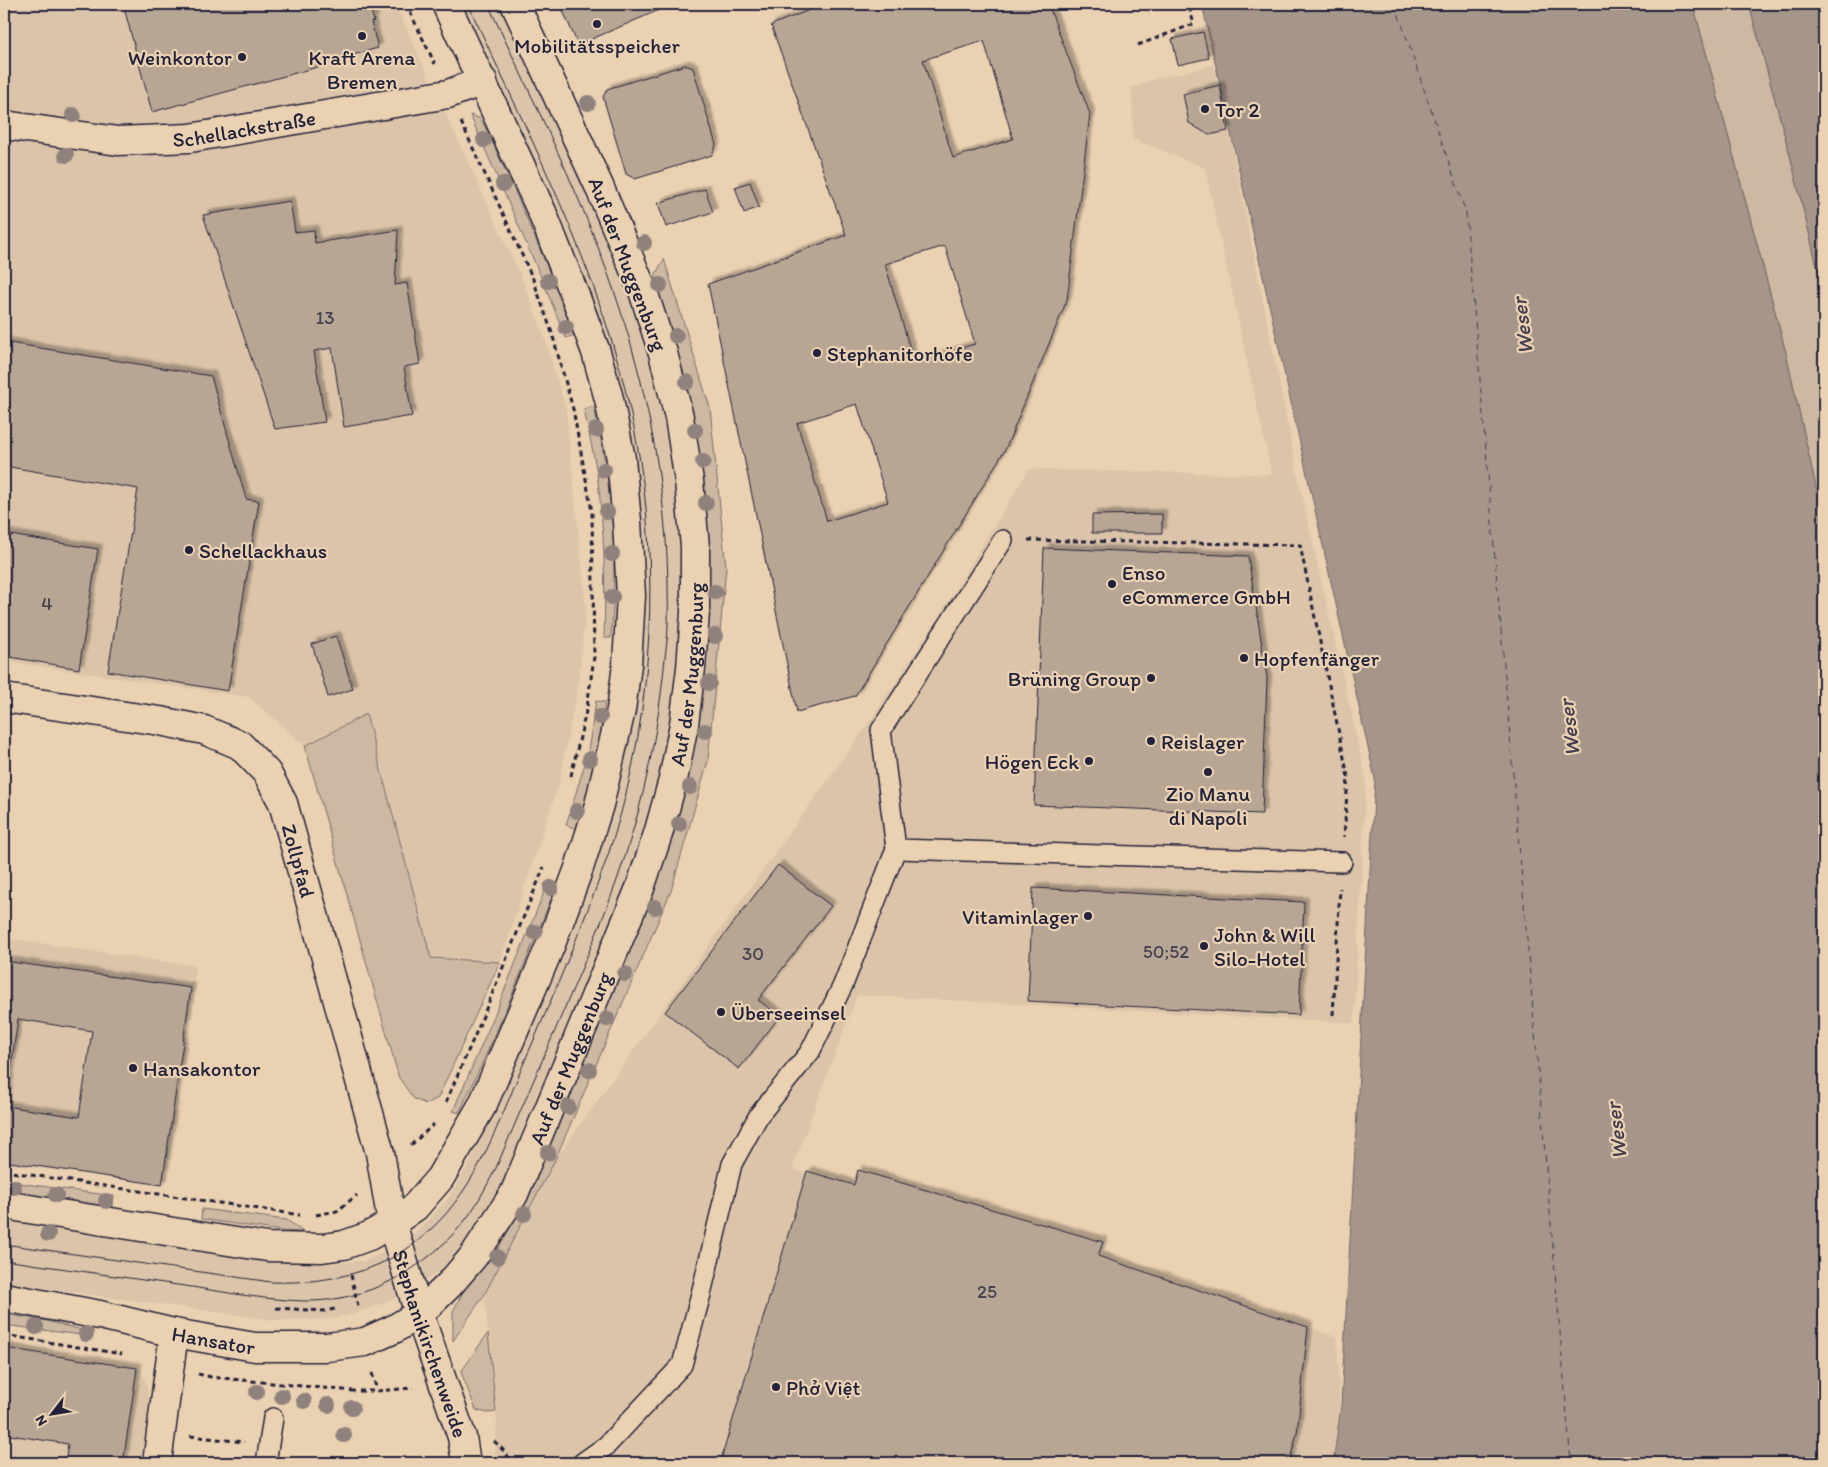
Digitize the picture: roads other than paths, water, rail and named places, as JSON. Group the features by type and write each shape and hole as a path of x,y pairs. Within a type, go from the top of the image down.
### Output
{"street":[{"path":"4,1205 267,1247 322,1248 344,1245 369,1236 392,1223 415,1206 440,1178 483,1104 551,944 579,868 599,805 621,710 627,665 631,596 621,459 609,399 596,352 553,238 483,81 446,4"},
{"name":"Auf der Muggenburg","path":"419,1314 473,1257 514,1194 636,896 655,843 679,752 692,668 695,556 690,490 678,417 663,353 643,291 603,194 515,4"},
{"name":"Schellackstraße","path":"4,125 118,141 190,138 448,94 483,81"},
{"name":"Zollpfad","path":"4,698 160,721 204,730 240,745 268,773 283,803 384,1170 392,1223"},
{"name":"Stephanikirchenweide","path":"392,1223 419,1314 462,1438 466,1463"},
{"name":"Hansator","path":"4,1298 100,1315 174,1333 255,1347 327,1347 365,1342 394,1329 419,1314"},
{"path":"157,1463 174,1333"}],"lane":[{"path":"582,1463 606,1446 682,1365 732,1164 759,1115 810,1052 843,985 896,849 881,730 1003,540"},
{"path":"896,849 1342,862"},
{"path":"266,1463 274,1418"}],"water":[{"name":"Weser","path":"1202,4 1693,4 1786,353 1824,523 1824,1463 1333,1463 1341,1406 1375,779"},
{"path":"1749,4 1824,4 1824,294 1790,155"}],"tram line":[{"path":"4,1244 271,1282 314,1281 335,1278 356,1273 394,1257 429,1231 462,1193 475,1172 497,1127 598,883 622,811 642,712 650,610 646,510 640,461 628,400 612,341 592,284 546,171 468,4"},
{"path":"4,1260 248,1296 305,1301 328,1300 350,1296 393,1280 412,1269 448,1240 477,1204 496,1168 595,938 625,858 637,816 652,753 662,689 668,630 668,580 666,535 661,491 646,403 635,359 608,274 566,171 488,4"}],"place":[{"name":"Mobilitätsspeicher","path":"597,24"},
{"name":"Kraft Arena Bremen","path":"362,36"},
{"name":"Weinkontor","path":"242,57"},
{"name":"Tor 2","path":"1205,109"},
{"name":"Stephanitorhöfe","path":"817,353"},
{"name":"Schellackhaus","path":"189,550"},
{"name":"Enso eCommerce GmbH","path":"1112,584"},
{"name":"Hopfenfänger","path":"1244,658"},
{"name":"Brüning Group","path":"1151,678"},
{"name":"Reislager","path":"1151,741"},
{"name":"Högen Eck","path":"1089,761"},
{"name":"Zio Manu di Napoli","path":"1208,772"},
{"name":"Vitaminlager","path":"1088,916"},
{"name":"John & Will Silo-Hotel","path":"1204,946"},
{"name":"Überseeinsel","path":"721,1012"},
{"name":"Hansakontor","path":"133,1068"},
{"name":"Phở Việt","path":"776,1387"}]}
